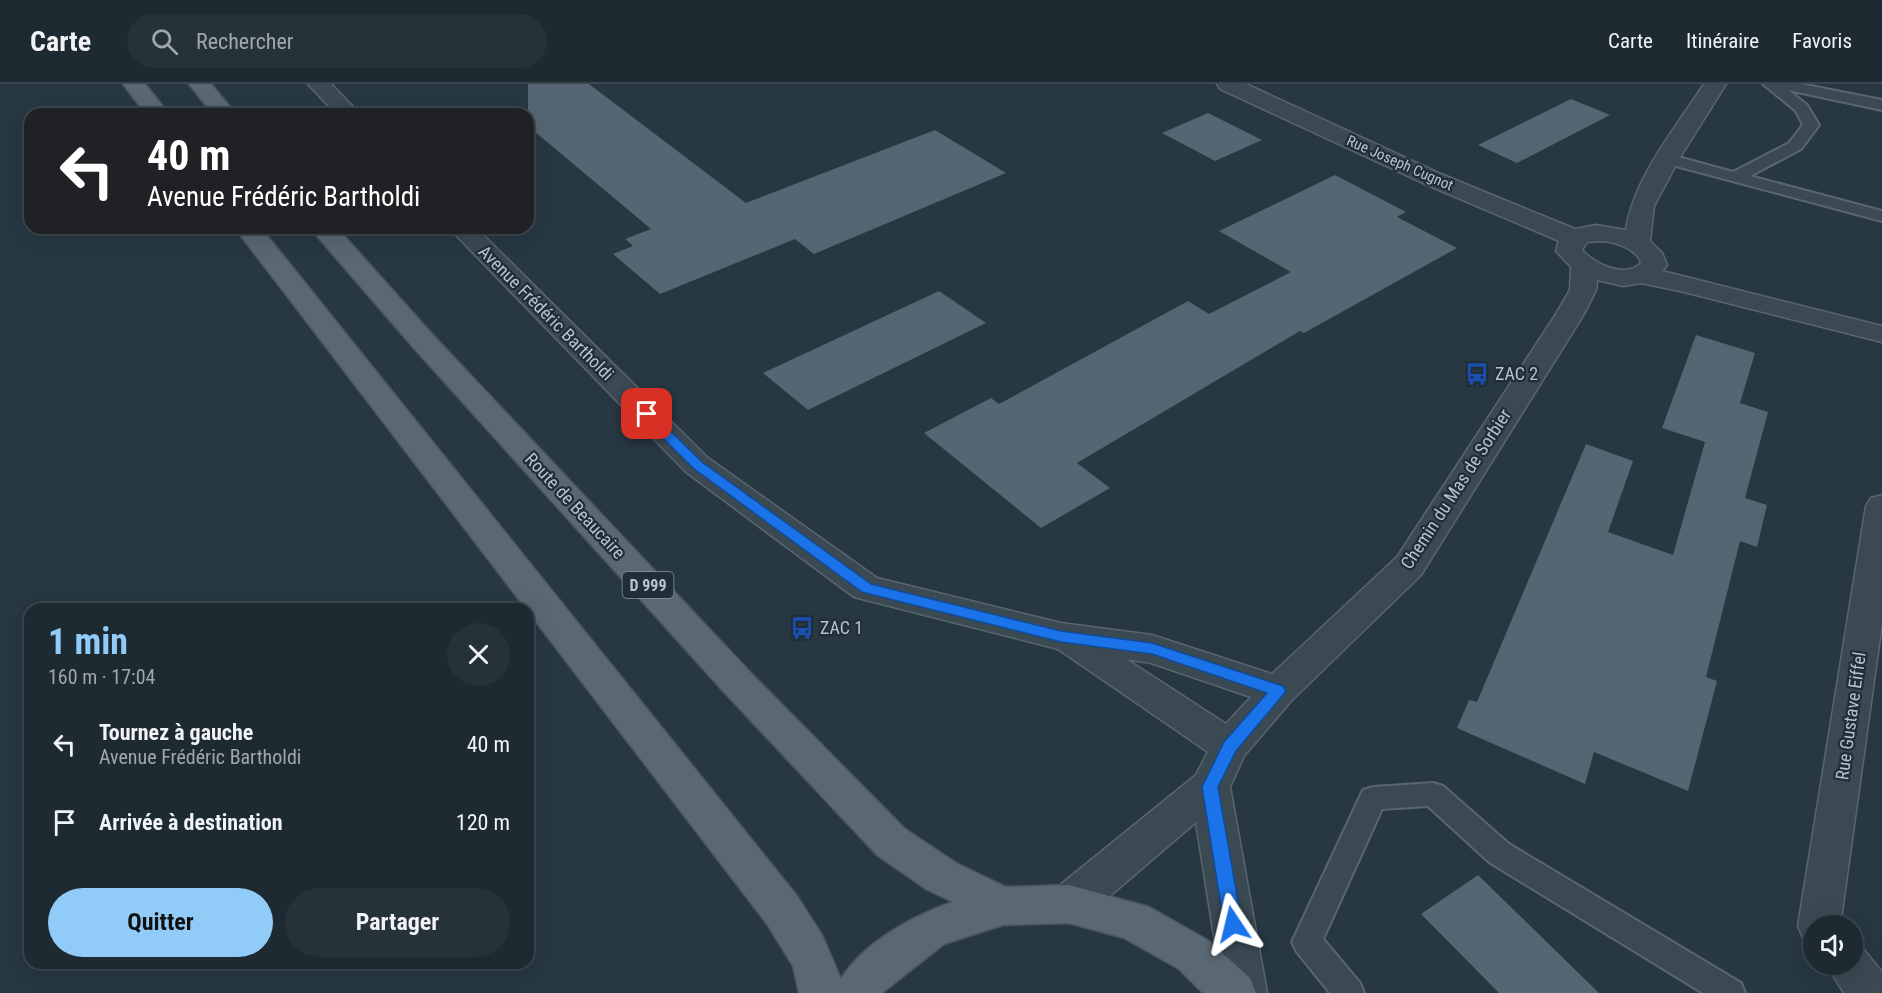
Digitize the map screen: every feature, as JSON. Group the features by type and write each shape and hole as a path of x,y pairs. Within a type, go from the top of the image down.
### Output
{"main road":[{"path":"134,84 153,108"},
{"path":"200,84 220,108"},
{"path":"253,234 762,883 799,934 821,980 821,993"},
{"name":"Route de Beaucaire","path":"328,234 422,340 743,689 891,842 941,876 1003,906"},
{"name":"Route de Beaucaire","path":"857,993 868,976 931,929 1003,906 1069,904 1134,921 1194,955 1234,993"}],"street":[{"path":"319,84 343,108"},
{"name":"Rue Joseph Cugnot","path":"1228,84 1433,179 1585,235 1617,236 1639,263"},
{"path":"1639,263 1642,206 1667,159 1715,84"},
{"path":"1642,206 1569,244 1569,251 1584,266 1605,274 1639,263 1681,283 1882,334"},
{"name":"Avenue Frédéric Bartholdi","path":"468,234 697,465 867,588 1061,636 1152,649 1278,691"},
{"name":"Chemin du Mas de Sorbier","path":"1570,314 1639,263"},
{"name":"Chemin du Mas de Sorbier","path":"1069,904 1210,787 1230,746 1278,691 1408,566 1570,314 1583,290 1584,266"},
{"name":"Rue Gustave Eiffel","path":"1821,915 1882,506"},
{"name":"Avenue Frédéric Bartholdi","path":"1061,636 1135,681 1182,717 1230,746"},
{"path":"1210,787 1245,993"},
{"path":"1857,975 1871,993"}],"lane":[{"path":"1735,177 1795,146 1811,125 1802,108 1770,84"},
{"path":"1779,84 1882,105"},
{"path":"1881,117 1882,111"},
{"path":"1667,159 1882,216"},
{"path":"1349,993 1307,942 1373,798 1433,794 1499,853 1730,993"}],"building":[{"path":"528,84 589,84 746,203 935,130 1006,173 814,254 795,239 660,294 613,254 633,246 625,239 651,229 534,131 534,108 528,108"},
{"path":"1571,99 1610,115 1517,163 1478,145"},
{"path":"1208,113 1262,140 1215,161 1162,133"},
{"path":"1335,175 1406,212 1397,217 1457,248 1304,333 1300,331 1077,463 1110,488 1041,528 924,433 991,398 999,404 1188,301 1209,314 1291,272 1219,231"},
{"path":"939,291 986,323 808,410 763,373"},
{"path":"1696,335 1755,353 1740,403 1768,412 1745,498 1767,505 1757,547 1740,541 1706,677 1717,681 1688,791 1594,752 1585,784 1457,728 1469,700 1477,702 1586,444 1633,461 1608,532 1673,555 1705,442 1662,428"},
{"path":"1478,875 1599,993 1499,993 1421,914"}],"place":[{"name":"ZAC 2","path":"1477,374"},
{"name":"ZAC 1","path":"802,628"}],"route":[{"path":"647,414 697,465 867,588 1061,636 1152,649 1278,691 1230,746 1210,787 1233,924"}]}
